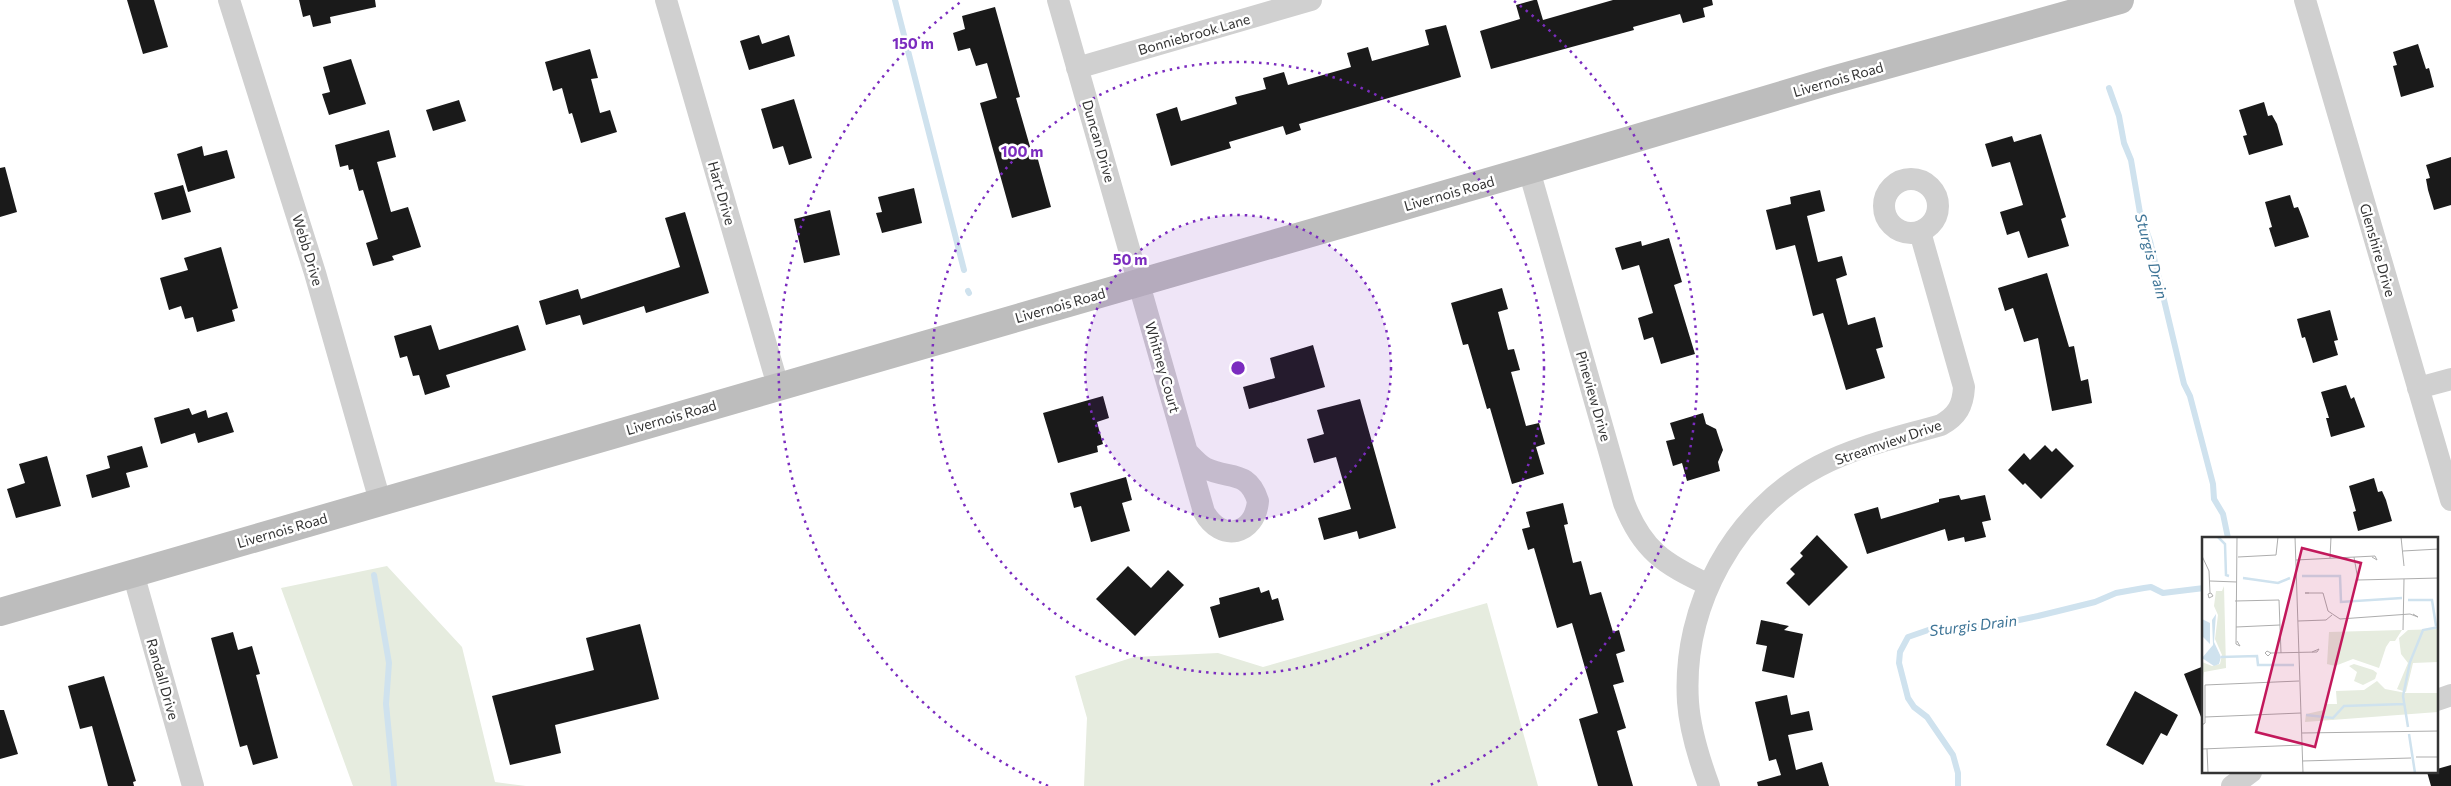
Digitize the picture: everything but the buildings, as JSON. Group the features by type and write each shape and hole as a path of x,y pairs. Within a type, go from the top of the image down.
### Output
{"main road":[{"name":"Livernois Road","path":"0,612 1529,170 1829,81 2120,0"}],"street":[{"name":"Webb Drive","path":"229,0 315,274 380,501"},
{"name":"Hart Drive","path":"666,0 778,386"},
{"name":"Duncan Drive","path":"1058,0 1138,282"},
{"name":"Bonniebrook Lane","path":"1077,68 1311,0"},
{"name":"Glenshire Drive","path":"2305,0 2451,500"},
{"name":"Pineview Drive","path":"1529,170 1624,503 1633,526 1657,555 1686,575 1709,585"},
{"name":"Streamview Drive","path":"1708,786 1693,735 1688,684 1695,630 1709,585 1717,568 1739,534 1752,518 1794,481 1846,453 1941,425 1953,419 1964,399 1964,387 1920,232"},
{"name":"Whitney Court","path":"1138,282 1187,452"},
{"path":"2418,388 2451,379"},
{"name":"Randall Drive","path":"133,573 193,786"},
{"path":"2438,700 2451,695"},
{"path":"2232,786 2248,774"}],"shaded area":[{"path":"387,566 462,647 495,782 526,786 353,786 281,588"},
{"path":"1487,603 1538,786 1084,786 1087,718 1075,676 1134,657 1218,653 1263,667"}],"waterway":[{"path":"895,0 964,270"},
{"name":"Sturgis Drain","path":"2109,88 2119,116 2124,143 2131,160 2140,213 2150,241 2184,384 2190,396 2213,484 2214,499 2223,514 2228,537"},
{"path":"374,575 389,663 386,704 394,786"},
{"name":"Sturgis Drain","path":"1958,786 1958,773 1953,755 1927,717 1914,707 1908,698 1899,663 1900,652 1908,637 1937,627 1949,629 1995,625 2095,602 2116,593 2144,588 2151,587 2163,593 2202,588"}]}
